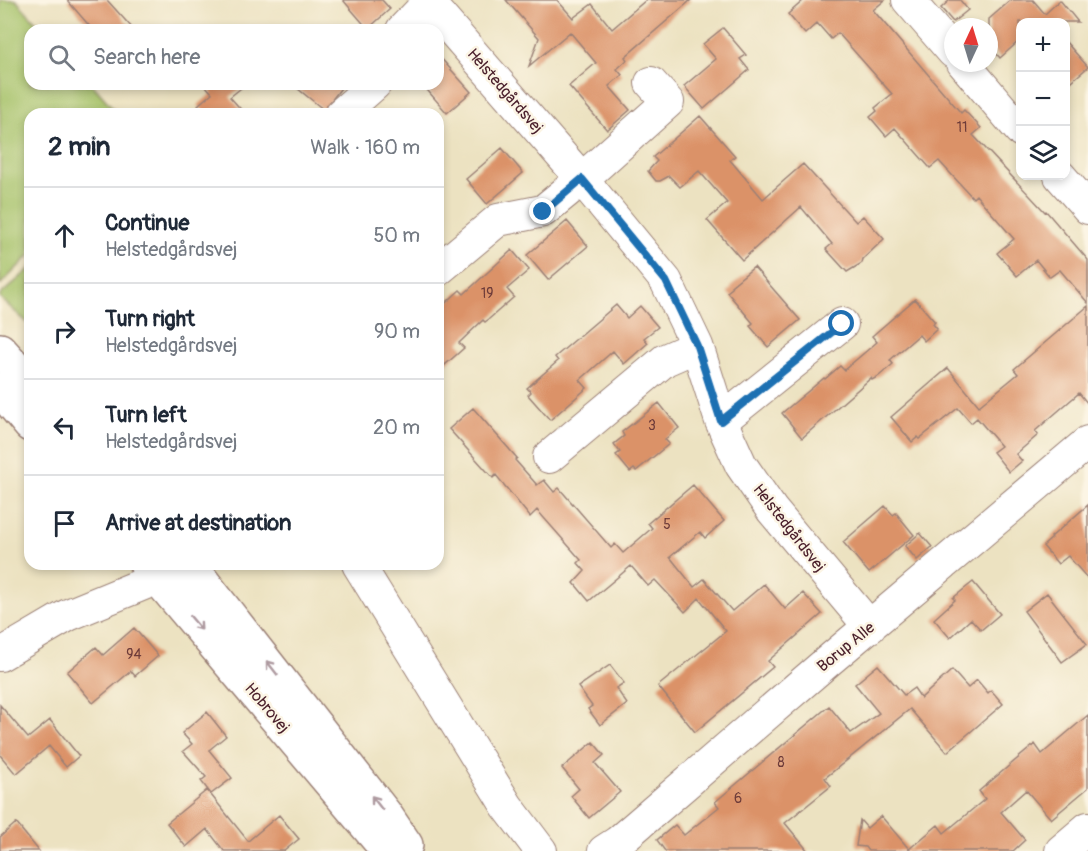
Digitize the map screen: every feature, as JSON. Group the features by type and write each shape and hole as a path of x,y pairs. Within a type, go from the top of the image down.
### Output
{"main road":[{"path":"0,350 24,376"},
{"path":"0,389 24,418"},
{"name":"Hobrovej","path":"148,570 388,851"},
{"name":"Hobrovej","path":"196,570 385,813 411,851"}],"street":[{"path":"908,0 944,42"},
{"name":"Helstedgårdsvej","path":"407,24 428,1 582,179 666,281 697,346 721,421 741,465 772,510 870,627"},
{"path":"971,72 1017,126"},
{"path":"444,265 498,220 543,212 582,179 668,102 651,83"},
{"path":"348,108 368,90"},
{"path":"1064,180 1088,208"},
{"path":"721,421 842,324"},
{"path":"549,457 665,360 697,346"},
{"name":"Borup Alle","path":"616,848 818,670 1088,442"},
{"path":"0,655 145,570"},
{"path":"362,570 507,806 541,851"},
{"path":"1061,851 1088,828"}],"green space":[{"path":"0,0 16,0 38,24 24,24 24,90 97,90 113,108 24,108 24,261 0,285"},
{"path":"24,274 24,320 0,298 0,295"}],"building":[{"path":"67,0 107,0 129,24 88,24"},
{"path":"343,0 382,0 390,9 374,24 364,24"},
{"path":"506,0 557,0 573,18 592,4 612,29 646,0 691,0 625,57 627,60 617,69 622,75 609,86 630,110 607,130 569,86 596,63 570,32 529,66 539,38"},
{"path":"804,0 885,0 873,10 961,113 964,110 981,128 973,135 1046,211 1088,260 1088,303 1060,270 1050,277 1036,260 1017,276 997,253 1014,239 976,195 973,198 939,161 930,168 895,128 886,136 870,117 877,111 875,108 892,94 838,33 831,39 817,23 805,34 788,14"},
{"path":"950,0 960,0 968,10 958,18 950,18 941,8"},
{"path":"1011,0 1033,0 1045,14 1060,0 1078,22 1070,22 1070,18 1016,18 1016,44 1000,58 998,56 998,18 990,18"},
{"path":"723,28 746,55 740,59 749,70 704,109 684,86 716,59 703,44"},
{"path":"1070,47 1088,67 1070,83"},
{"path":"444,62 471,92 447,113 427,90 444,90"},
{"path":"209,90 239,90 230,97 240,108 201,108 198,105 212,93"},
{"path":"299,90 339,90 326,108 322,108"},
{"path":"700,116 735,156 730,160 763,199 803,164 856,222 863,216 884,239 863,259 862,263 847,272 826,249 832,244 801,207 742,260 707,220 727,203 699,171 680,187 669,176 656,181 648,171 657,161 653,157"},
{"path":"502,148 523,173 487,204 466,179"},
{"path":"567,221 588,246 548,280 527,255"},
{"path":"512,250 529,270 507,289 514,297 485,322 483,320 459,343 464,348 444,366 444,305 460,290 464,294"},
{"path":"754,267 800,320 768,347 750,326 753,323 727,292"},
{"path":"915,299 935,322 933,324 937,329 924,341 919,335 890,360 893,364 879,376 872,380 871,378 802,438 782,413 840,366 844,370 877,342 872,336"},
{"path":"616,305 627,318 640,306 658,327 644,338 648,343 624,364 613,351 580,380 587,388 550,420 528,395 531,392 527,388 558,361 555,357"},
{"path":"1088,306 1088,404 1079,393 1035,431 1038,435 1016,454 1022,461 1009,472 993,452 1001,446 977,418 971,423 958,408 912,442 891,417 948,368 979,406 1018,374 1014,369"},
{"path":"659,403 679,428 665,439 669,444 636,471 634,469 630,472 616,455 620,452 614,444 624,436 622,432"},
{"path":"473,408 517,458 515,460 537,485 544,480 554,492 559,488 611,548 615,544 623,553 652,528 648,523 693,485 724,521 705,538 700,532 670,557 694,587 704,579 732,611 764,584 785,609 803,593 822,614 768,661 773,667 695,732 658,686 726,631 699,598 685,612 655,580 648,586 631,566 589,601 574,583 585,571 578,563 581,560 537,510 530,517 496,475 493,478 449,429"},
{"path":"1088,505 1088,579 1068,556 1058,564 1043,546"},
{"path":"885,506 893,515 896,513 914,535 869,573 843,542"},
{"path":"920,533 932,547 917,560 905,546"},
{"path":"973,582 1000,614 981,630 971,619 950,638 934,619 955,600 953,598"},
{"path":"1047,593 1087,644 1062,662 1024,611"},
{"path":"134,628 158,656 135,676 131,671 93,703 67,672 96,647 103,655"},
{"path":"610,665 624,683 616,688 627,704 600,725 588,709 592,706 578,687"},
{"path":"878,665 904,695 914,688 921,698 952,670 968,688 977,680 988,693 991,690 1003,704 947,752 910,709 825,778 831,786 785,823 808,851 665,851 657,840 675,825 684,835 719,807 715,802 829,706 851,733 879,713 855,684"},
{"path":"0,705 28,738 50,720 79,756 66,767 49,746 16,774 0,755"},
{"path":"207,712 226,736 209,750 232,778 211,794 201,781 206,777 183,751 192,744 182,733"},
{"path":"1088,715 1088,788 1051,819 1026,790 1001,812 1025,840 1013,851 868,851 865,847 856,846 860,820 867,828 881,816 909,849 938,825 944,833 985,799 979,791 1035,744 1042,754"},
{"path":"593,742 604,755 595,763 620,792 589,818 571,796 579,789 562,768"},
{"path":"207,790 248,841 279,815 299,839 284,851 224,851 207,829 186,847 167,823"},
{"path":"16,823 39,851 0,851 0,837"}],"route":[{"path":"543,212 582,179 666,281 697,346 721,421 842,324"}]}
